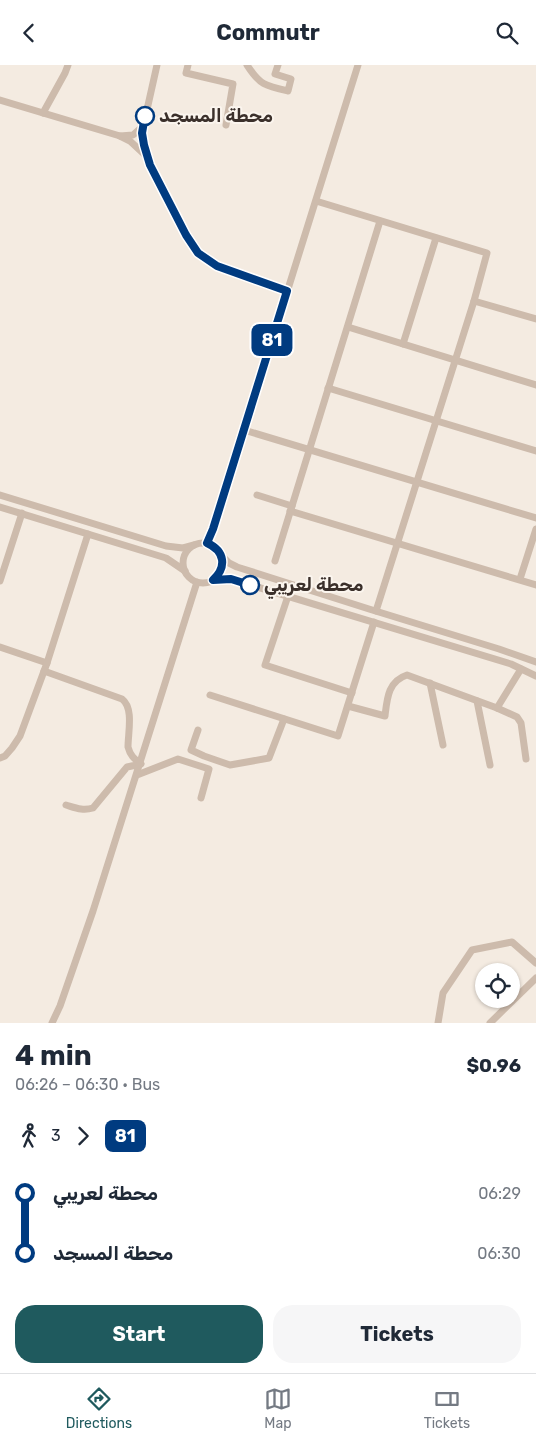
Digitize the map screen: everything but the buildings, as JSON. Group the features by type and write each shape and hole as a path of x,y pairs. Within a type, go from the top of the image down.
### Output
{"street":[{"path":"43,113 68,65"},
{"path":"150,165 142,133 157,65"},
{"path":"188,65 186,73 233,84 226,125"},
{"path":"247,65 262,83 269,87 288,91 291,79 275,74 278,65"},
{"path":"207,543 213,529 358,65"},
{"path":"0,100 120,136 130,141 145,155 186,235 198,253 217,266 287,291"},
{"path":"120,136 133,135 143,126"},
{"path":"316,201 487,253 456,360 376,611"},
{"path":"275,561 380,221"},
{"path":"403,344 436,238"},
{"path":"474,301 536,319"},
{"path":"348,327 536,385"},
{"path":"328,388 536,451"},
{"path":"244,430 536,518"},
{"path":"0,495 166,546 183,548 207,543 214,546 229,563 237,567 536,662"},
{"path":"258,495 291,508 398,543 536,585"},
{"path":"0,507 166,558 184,571 188,577 198,582 206,583 213,580 231,579 374,622 521,669 536,676"},
{"path":"0,579 22,513"},
{"path":"520,579 536,529"},
{"path":"0,758 5,756 20,736 47,663 88,534"},
{"path":"184,571 185,555 188,549 194,545"},
{"path":"213,580 222,569 221,555"},
{"path":"52,1023 60,1006 141,764 198,582"},
{"path":"288,596 265,665 352,693"},
{"path":"210,695 338,737 374,622"},
{"path":"0,647 47,663"},
{"path":"497,708 521,669"},
{"path":"44,671 126,702 129,712 129,752 141,764"},
{"path":"348,706 385,716 387,693 400,677 407,675 517,717 520,723 526,759"},
{"path":"430,683 443,745"},
{"path":"477,701 490,765"},
{"path":"198,730 191,750 230,765 269,758 284,719"},
{"path":"137,775 178,759 209,769 201,798"},
{"path":"66,805 80,810 93,808 127,767 133,764 141,764"},
{"path":"438,1023 443,993 472,950 512,942 536,963"},
{"path":"490,1023 536,978"}],"bus line":[{"name":"81","path":"145,116 142,133 150,165 186,235 198,253 217,266 287,291 207,543 217,549 223,562 222,569 213,580 231,579 250,585"}],"place":[{"name":"محطة المسجد","path":"145,116"},
{"name":"محطة لعريبي","path":"250,585"}]}
